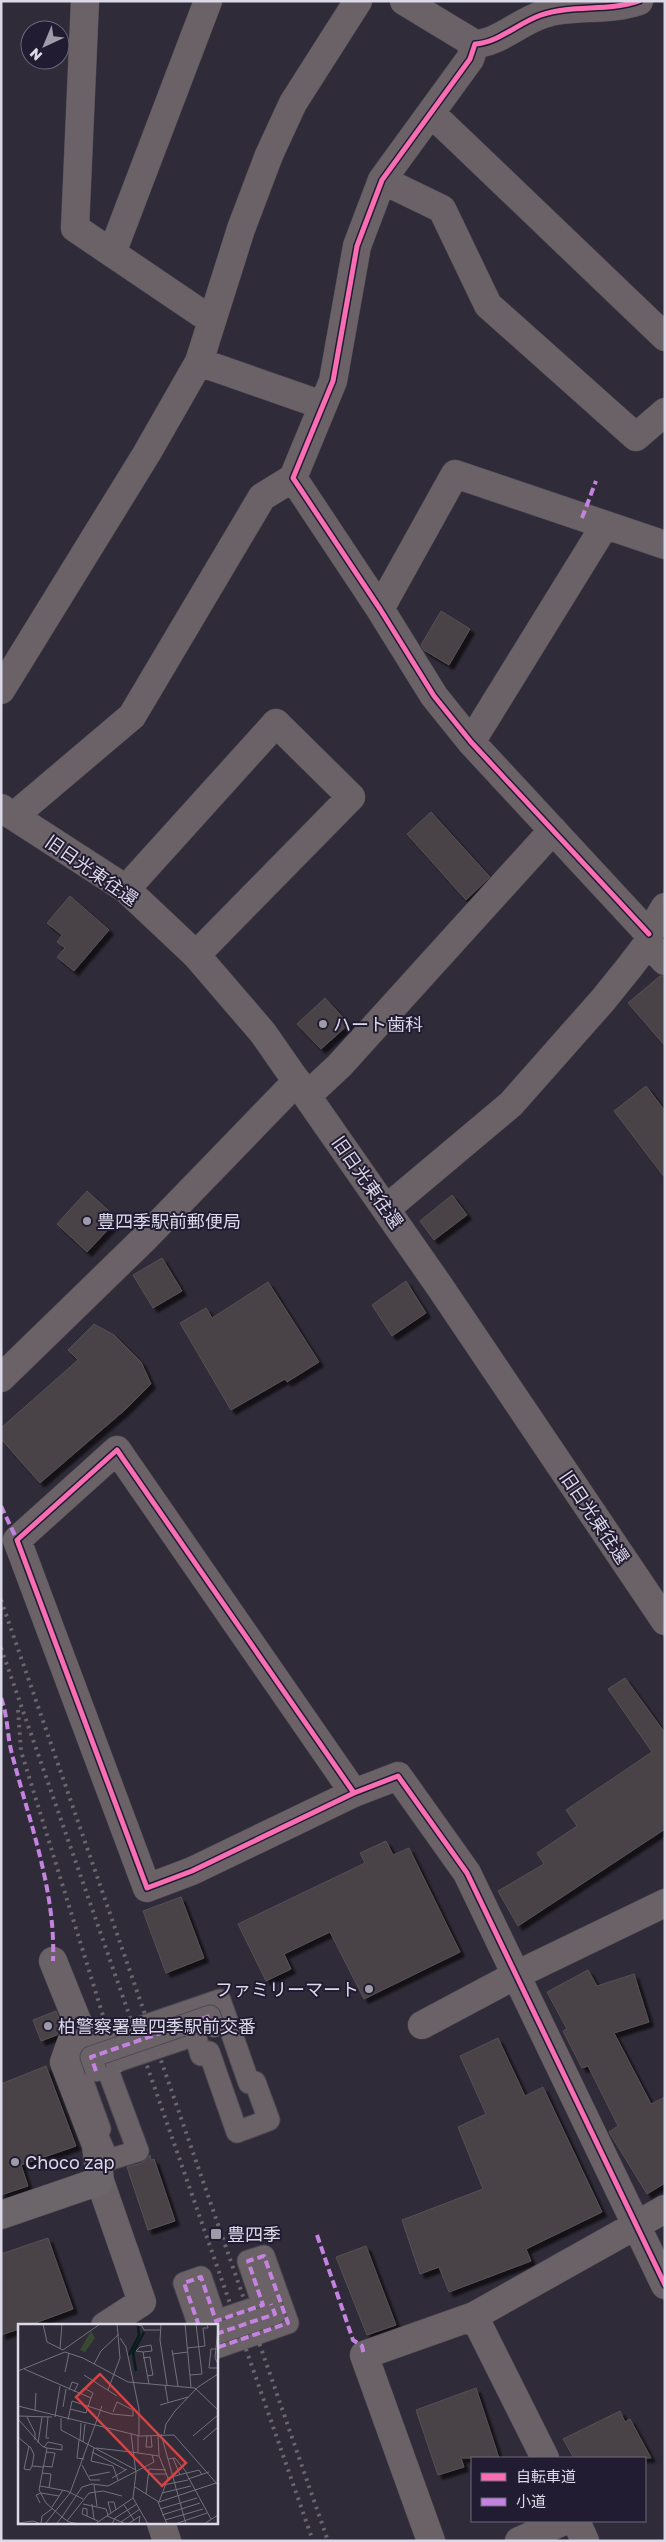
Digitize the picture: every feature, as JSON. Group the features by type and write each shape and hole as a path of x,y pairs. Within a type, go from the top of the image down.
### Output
{"main road":[{"path":"1,2215 100,2181"}],"street":[{"path":"85,1 75,228 211,320"},
{"path":"112,253 208,1"},
{"path":"1,690 147,453 199,362 211,320 269,155 293,103 358,1"},
{"path":"404,1 475,44 488,43 514,26 567,8 621,7 639,1"},
{"path":"8,812 132,716 262,497 293,478 333,381 357,246 382,180 432,114 470,59 475,44"},
{"path":"432,114 665,337"},
{"path":"382,180 442,210 488,305 636,437 665,412"},
{"path":"199,362 322,405"},
{"path":"380,609 455,474 665,545"},
{"path":"293,478 380,609 434,696 471,742 553,830 654,946"},
{"path":"471,742 606,525"},
{"path":"126,889 276,723 351,797 196,955"},
{"name":"旧日光東往還","path":"8,812 126,889 196,955 257,1026 386,1209 665,1621"},
{"path":"1,1378 302,1088 340,1065 553,830"},
{"path":"386,1209 511,1104 603,1000 654,946 665,907"},
{"path":"354,1793 117,1450 17,1540 147,1888 192,1871 354,1793 398,1776 467,1873 665,2285"},
{"path":"422,2024 516,1975 665,1903"},
{"path":"53,1961 78,2023 64,2062 96,2145 100,2181 142,2302 108,2324"},
{"path":"220,2000 249,2084 255,2082 269,2120 237,2132 209,2052 201,2054 195,2035 106,2065 138,2151 108,2160 96,2132 100,2129 72,2052 89,2046 87,2038 95,2035 104,2032 106,2039 220,2000"},
{"path":"96,2071 91,2057 210,2016 214,2027"},
{"path":"431,2541 364,2355 474,2316 665,2209"},
{"path":"206,2324 184,2283 201,2277 216,2321 263,2305 248,2261 264,2256 288,2323 218,2347"},
{"path":"218,2326 275,2314 271,2304"},
{"path":"474,2316 544,2457"},
{"path":"518,2541 562,2522"},
{"path":"576,2522 585,2541"},
{"path":"161,2524 167,2541"}],"building":[{"path":"441,611 470,629 449,665 424,650 421,645"},
{"path":"431,812 490,877 466,900 407,834"},
{"path":"70,896 109,930 74,971 57,957 65,948 57,942 62,935 47,923"},
{"path":"660,976 665,976 665,1046 628,1003"},
{"name":"ハート歯科","path":"325,998 349,1024 321,1049 297,1024"},
{"path":"646,1086 665,1111 665,1178 614,1111"},
{"path":"87,1191 118,1219 87,1252 57,1224"},
{"path":"452,1195 467,1215 434,1240 420,1221"},
{"path":"162,1258 182,1291 153,1308 133,1275"},
{"path":"406,1281 426,1313 392,1336 372,1305"},
{"path":"268,1282 319,1362 287,1382 285,1379 231,1410 180,1323 206,1308 212,1318"},
{"path":"94,1324 114,1335 141,1362 151,1384 126,1409 40,1483 1,1439 1,1428 78,1360 68,1350"},
{"path":"625,1678 665,1733 665,1829 518,1926 498,1891 544,1864 537,1853 577,1826 566,1810 652,1752 608,1689"},
{"path":"386,1841 393,1855 409,1848 460,1952 364,1999 330,1932 284,1954 291,1969 266,1981 238,1924 365,1863 360,1853"},
{"path":"181,1897 204,1958 166,1973 143,1911"},
{"path":"588,1970 597,1986 634,1974 649,2022 614,2033 651,2104 665,2097 665,2183 647,2194 609,2132 618,2126 588,2066 582,2068 563,2031 567,2029 547,1992"},
{"name":"柏警察署豊四季駅前交番","path":"56,2011 61,2024 57,2035 41,2041 33,2020"},
{"path":"498,2038 525,2096 543,2087 602,2212 526,2249 531,2261 449,2292 439,2267 420,2274 402,2220 483,2189 458,2127 486,2114 460,2056"},
{"path":"46,2066 76,2146 21,2165 28,2186 1,2195 1,2084"},
{"name":"豊四季","path":"150,2155 151,2160 154,2159 175,2221 148,2230 127,2167 142,2163"},
{"path":"48,2238 73,2309 32,2324 18,2324 18,2329 1,2335 1,2254"},
{"path":"366,2246 396,2325 367,2335 336,2257"},
{"path":"476,2388 499,2457 461,2458 464,2467 438,2475 416,2410"},
{"path":"620,2411 625,2422 630,2419 651,2458 573,2457 563,2439"}],"railway":[{"path":"1,1600 328,2541"},
{"path":"1,1648 313,2541"},
{"path":"18,1710 21,1751 122,2077"}],"marked path":[{"path":"582,518 596,481"},
{"path":"1,1506 17,1540"},
{"path":"1,1698 12,1754 46,1882 53,1935 53,1961"},
{"path":"96,2071 91,2057 210,2016 214,2027"},
{"path":"317,2235 353,2340 362,2346 364,2355"},
{"path":"198,2324 184,2283 201,2277 216,2321 263,2305 248,2261 264,2256 288,2323 218,2347"},
{"path":"218,2333 275,2314 271,2304"}],"cycle path":[{"path":"639,1 615,6 565,10 541,15 492,40 475,44 470,59 382,180 357,246 333,381 293,478 380,609 434,696 471,742 649,934"},
{"path":"354,1793 192,1871 147,1888 17,1540 117,1450 354,1793 398,1776 467,1873 665,2285"}],"place":[{"name":"ハート歯科","path":"323,1024"},
{"name":"豊四季駅前郵便局","path":"87,1221"},
{"name":"ファミリーマート","path":"369,1989"},
{"name":"柏警察署豊四季駅前交番","path":"48,2026"},
{"name":"Choco zap","path":"15,2162"},
{"name":"豊四季","path":"216,2234"}]}
